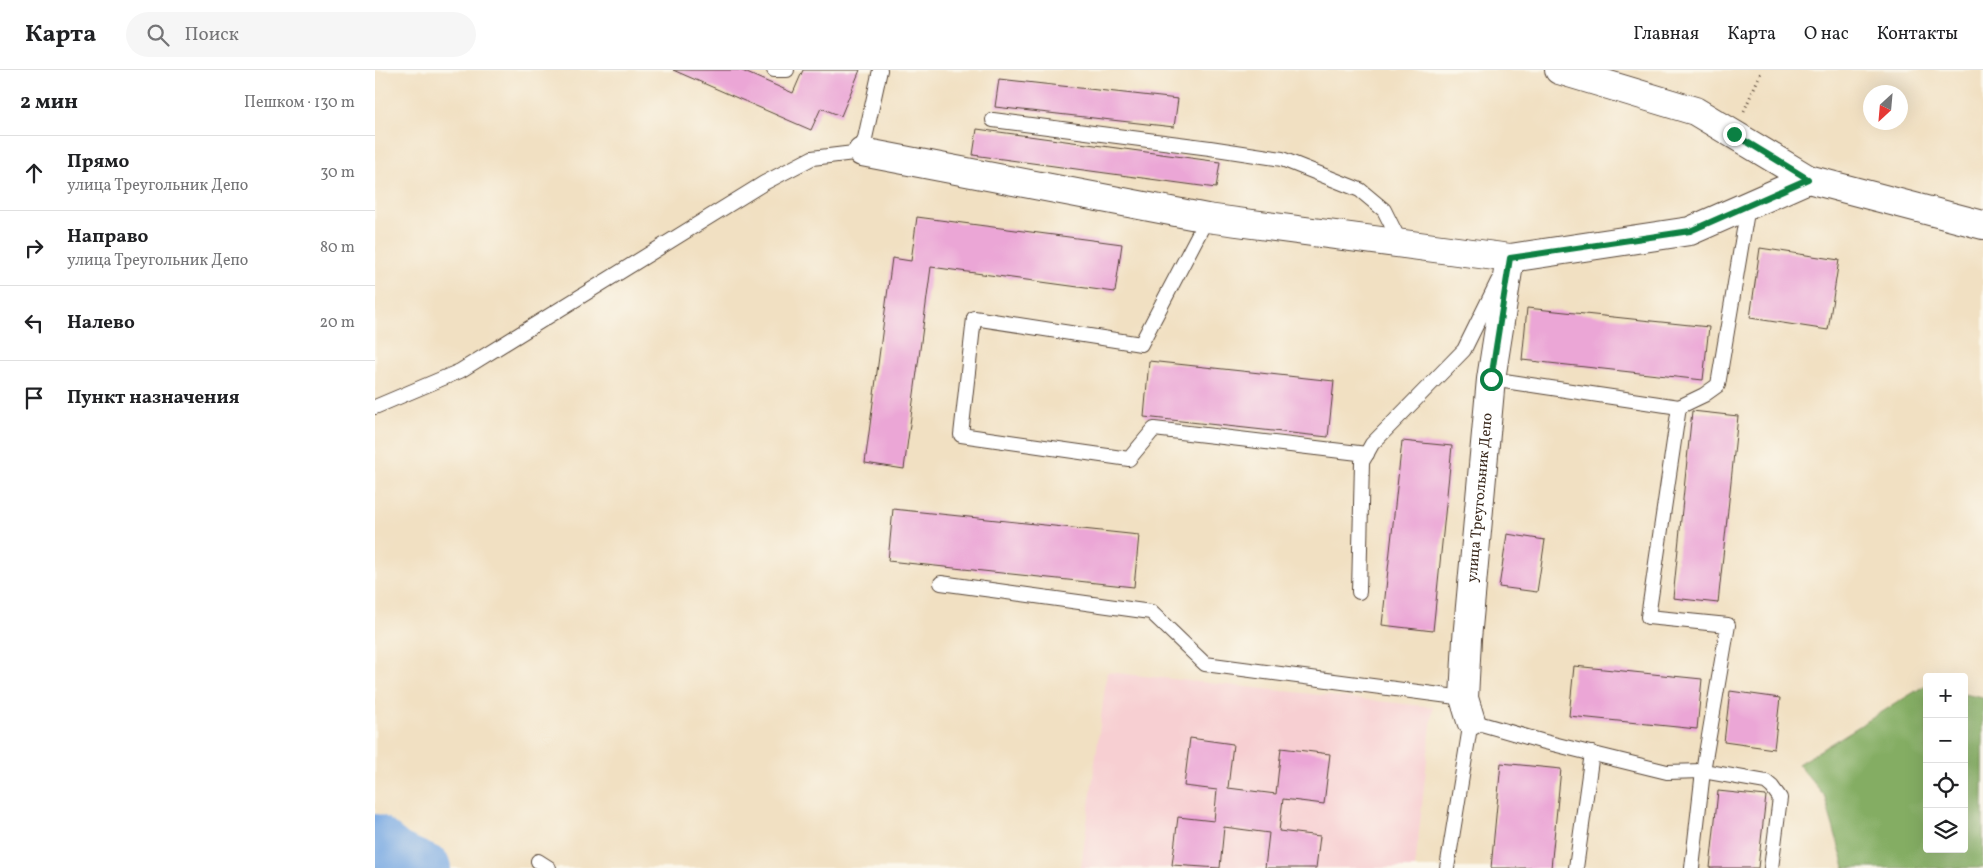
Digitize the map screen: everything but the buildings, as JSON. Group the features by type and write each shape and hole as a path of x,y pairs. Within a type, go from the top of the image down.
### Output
{"street":[{"path":"1559,70 1695,111 1808,179 1983,225"},
{"path":"862,152 1207,218 1510,258 1690,231 1808,179"},
{"name":"улица Треугольник Депо","path":"1468,710 1467,639 1491,379 1510,258"}],"lane":[{"path":"774,70 787,70"},
{"path":"375,407 460,371 764,183 812,158 862,152 880,70"},
{"path":"993,120 1281,159 1360,190 1384,210 1401,244"},
{"path":"1491,379 1679,407 1704,396 1718,385 1748,206"},
{"path":"1207,218 1141,344 974,318 961,435 1129,459 1154,429 1367,454"},
{"path":"1359,592 1362,462 1372,444 1464,350 1510,258"},
{"path":"1679,407 1648,617 1728,625 1703,771 1692,868"},
{"path":"941,583 1151,612 1205,664 1468,710 1592,754 1667,772 1703,771 1765,782 1772,786 1780,798 1771,868"},
{"path":"1447,868 1468,710"},
{"path":"1576,868 1592,754"}],"path":[{"path":"1734,134 1762,70"}],"shaded area":[{"path":"1107,672 1433,707 1415,868 1081,868"}],"green space":[{"path":"1923,687 1923,853 1968,853 1968,695 1983,698 1983,868 1844,868 1824,795 1798,764"},
{"path":"375,833 444,868 375,868"}],"waterway":[{"path":"375,837 396,854 428,868"}],"route":[{"path":"1491,379 1510,258 1690,231 1808,179 1734,134"}]}
